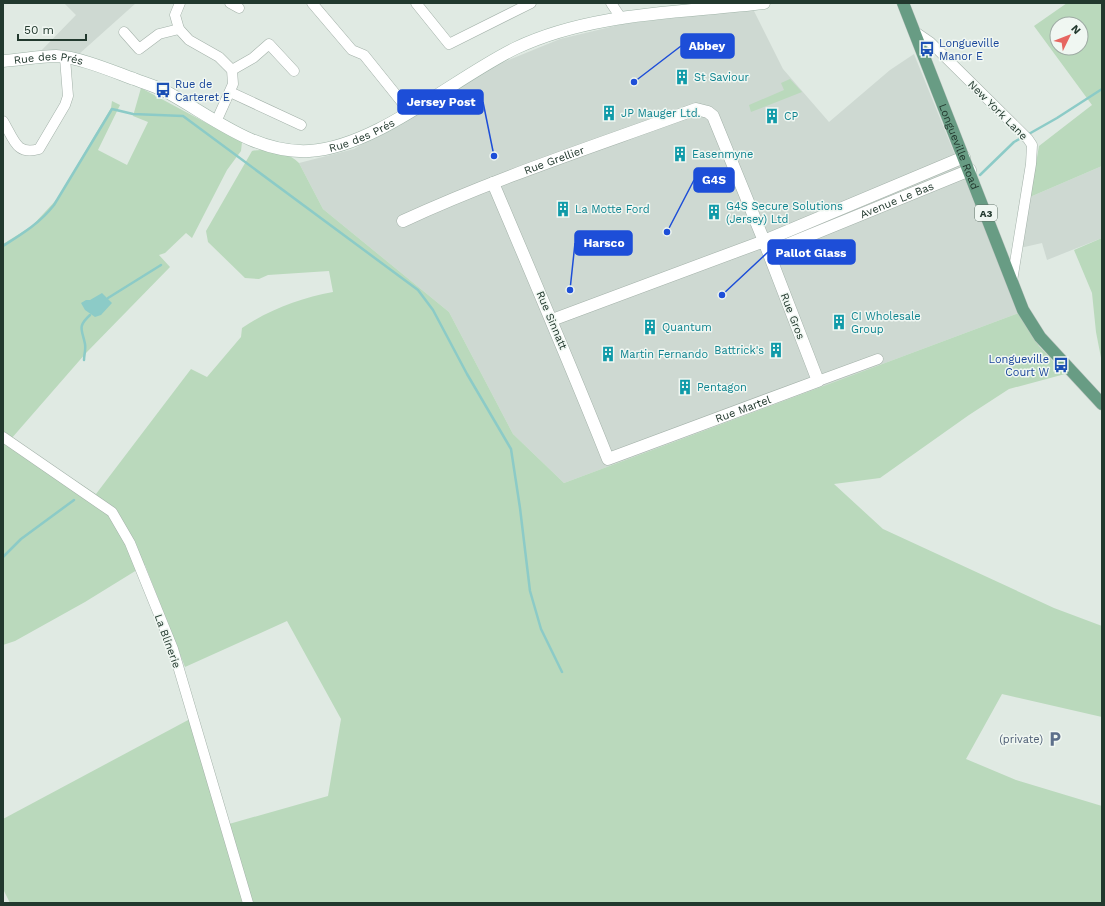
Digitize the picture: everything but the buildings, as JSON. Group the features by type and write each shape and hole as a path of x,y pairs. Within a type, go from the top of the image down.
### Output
{"main road":[{"name":"Longueville Road","path":"903,3 970,170 1023,310 1040,337 1102,404"}],"street":[{"path":"180,3 175,15 179,29 189,40 220,57 232,70 233,84 216,122"},
{"path":"312,3 352,50 364,55 409,111"},
{"path":"416,3 449,44 515,6 530,3"},
{"path":"611,3 621,18"},
{"name":"Rue des Prés","path":"3,61 54,56 112,71 163,90 216,122 251,140 279,148 306,151 339,147 351,142 409,111 466,76 517,48 564,31 621,18 764,3"},
{"path":"124,32 139,49 159,34 179,29"},
{"name":"New York Lane","path":"914,31 930,42 1028,139 1032,145 1031,164 1012,281"},
{"path":"232,70 253,58 269,44 294,72"},
{"path":"3,122 20,149 28,152 39,149 65,105 68,96 65,58"},
{"path":"230,92 301,124"},
{"name":"Rue Grellier","path":"403,221 430,208 493,183 696,109 708,112"},
{"name":"Rue Gros","path":"708,112 713,116 716,122 818,381"},
{"name":"Avenue Le Bas","path":"766,247 964,157"},
{"name":"Avenue Le Bas","path":"552,320 766,247 970,170"},
{"name":"Rue Sinnatt","path":"493,183 552,320 608,458"},
{"name":"Rue Martel","path":"608,458 878,359"},
{"name":"La Blinerie","path":"3,437 112,512 130,543 173,649 248,903"}],"shaded area":[{"path":"64,3 136,3 79,54 39,53 76,15"},
{"path":"753,9 783,69 829,122 890,70 914,54 1019,313 564,483 513,434 449,312 323,209 299,163 354,149 489,68 560,39 623,24"},
{"path":"1102,166 1102,238 1047,260 1042,243 1020,248 1030,197"}],"green space":[{"path":"1067,3 1102,3 1102,166 1030,197 1039,146 1092,105 1056,56 1089,56 1089,16 1049,16 1049,46 1034,26"},
{"path":"790,79 802,92 751,112 749,105 784,90 781,83"},
{"path":"141,88 242,142 241,151 227,170 192,238 186,233 165,253 159,255 170,267 86,353 11,439 96,494 191,369 207,377 241,337 242,328 264,315 286,305 309,297 333,292 329,271 268,275 259,279 245,278 208,242 206,231 252,151 257,150 277,152 295,159 299,163 323,209 449,312 513,434 564,483 1019,313 1039,346 1065,374 1009,389 969,415 880,478 834,484 883,529 1054,608 1102,626 1102,717 1002,694 966,759 1016,780 1102,806 1102,903 252,903 229,824 328,796 341,719 287,621 185,667 145,565 85,602 15,641 3,645 3,244 32,226 57,199 111,108 112,101 120,105 98,150 127,165 148,122 133,116"},
{"path":"1102,238 1102,363 1096,332 1092,293 1074,250"},
{"path":"190,719 244,903 10,903 3,889 3,819"}],"water":[{"path":"102,293 112,303 101,315 95,317 85,310 81,303"}],"waterway":[{"path":"1027,135 1102,89"},
{"path":"3,246 37,223 54,205 112,109 133,114 183,116 418,290 433,310 467,374 511,449 530,591 541,629 562,672"},
{"path":"980,175 1014,142 1023,137"},
{"path":"108,298 161,265"},
{"path":"84,360 85,346 82,325 90,315"},
{"path":"3,557 21,539 74,500"}],"place":[{"name":"Longueville Manor E","path":"927,49"},
{"name":"St Saviour","path":"682,77"},
{"name":"Abbey","path":"634,82"},
{"name":"Rue de Carteret E","path":"163,90"},
{"name":"JP Mauger Ltd.","path":"609,113"},
{"name":"CP","path":"772,116"},
{"name":"Easenmyne","path":"680,154"},
{"name":"Jersey Post","path":"494,156"},
{"name":"La Motte Ford","path":"563,209"},
{"name":"G4S Secure Solutions (Jersey) Ltd","path":"714,212"},
{"name":"G4S","path":"667,232"},
{"name":"Harsco","path":"570,290"},
{"name":"Pallot Glass","path":"722,295"},
{"name":"CI Wholesale Group","path":"839,322"},
{"name":"Quantum","path":"650,327"},
{"name":"Battrick's","path":"776,350"},
{"name":"Martin Fernando","path":"608,354"},
{"name":"Longueville Court W","path":"1061,365"},
{"name":"Pentagon","path":"685,387"},
{"name":"(private)","path":"1055,739"}]}
